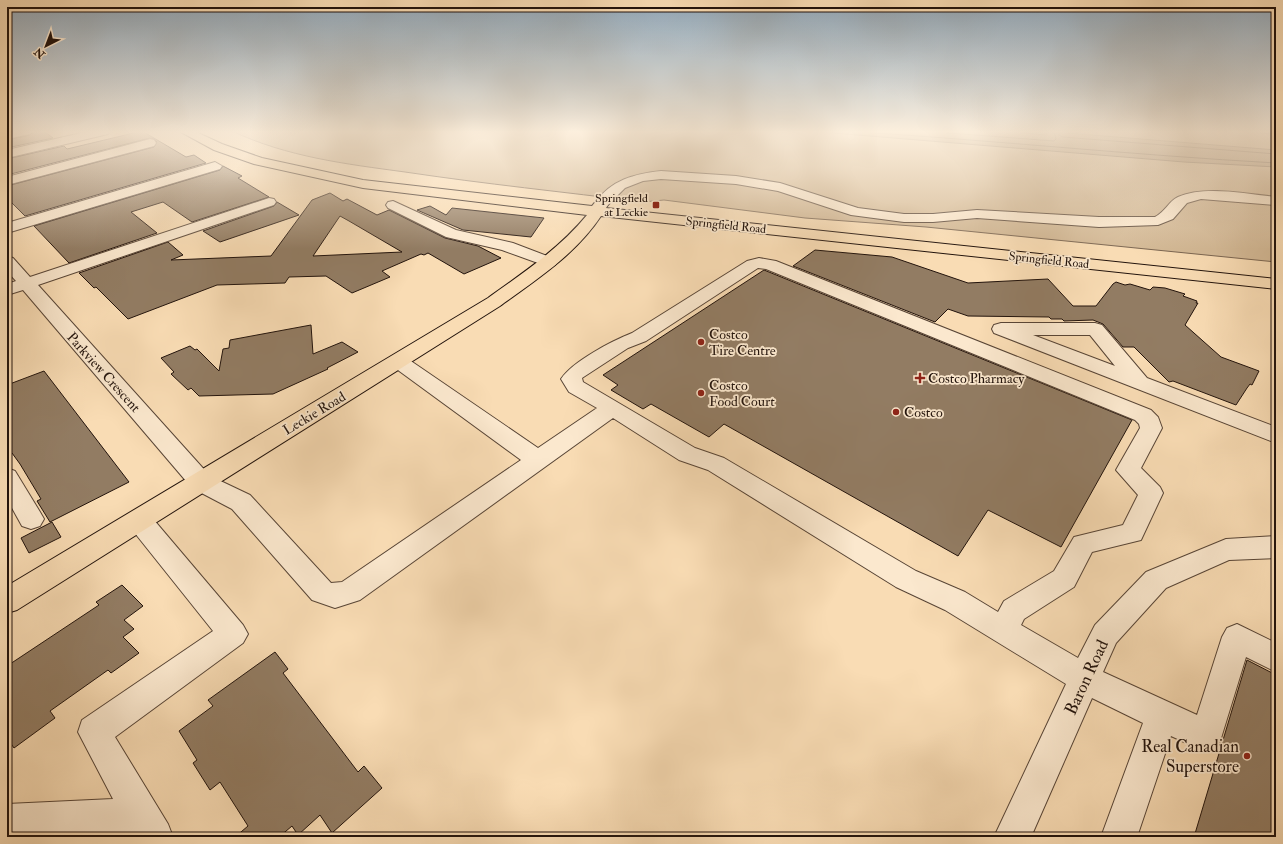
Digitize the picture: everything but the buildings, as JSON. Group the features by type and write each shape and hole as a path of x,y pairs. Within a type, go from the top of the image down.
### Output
{"main road":[{"name":"Springfield Road","path":"304,170 363,184 1276,274"},
{"name":"Springfield Road","path":"343,170 599,207 1276,284"},
{"name":"Leckie Road","path":"7,601 494,302 549,262 592,219 599,207"}],"street":[{"path":"7,181 47,170"},
{"path":"7,228 200,170"},
{"path":"599,207 620,185 642,178 661,175 736,180 780,187 856,212 904,218 934,218 977,214 1099,222 1158,221 1168,216 1182,200 1201,195 1276,201"},
{"path":"16,287 269,202"},
{"path":"393,205 450,234 507,246 549,262"},
{"name":"Parkview Crescent","path":"7,262 16,287 201,482"},
{"path":"1003,630 1014,610 1064,579 1083,544 1132,533 1151,493 1128,470 1151,428 1150,422 1142,415 777,268 759,263 753,264 639,337 621,344 575,374 571,380 576,387 687,454 716,464 906,579 955,601 1003,630 1085,679 1206,736 1237,637 1276,658"},
{"path":"1140,383 1095,329 1001,329 1140,383 1276,434"},
{"path":"398,361 538,460"},
{"path":"201,482 241,502 322,592 335,596 350,592 612,408"},
{"path":"7,477 31,519"},
{"path":"139,520 233,634 94,732 148,826"},
{"name":"Baron Road","path":"1012,837 1105,634 1156,580 1226,550 1276,547"},
{"path":"1119,837 1162,716"},
{"path":"7,822 148,826"}],"shaded area":[{"path":"393,170 1276,170 1276,262 926,227 805,218 664,200 643,202"}],"place":[{"name":"Springfield at Leckie","path":"656,205"},
{"name":"Costco Tire Centre","path":"701,342"},
{"name":"Costco Pharmacy","path":"920,378"},
{"name":"Costco Food Court","path":"701,393"},
{"name":"Costco","path":"896,412"},
{"name":"Real Canadian Superstore","path":"1247,756"}]}
